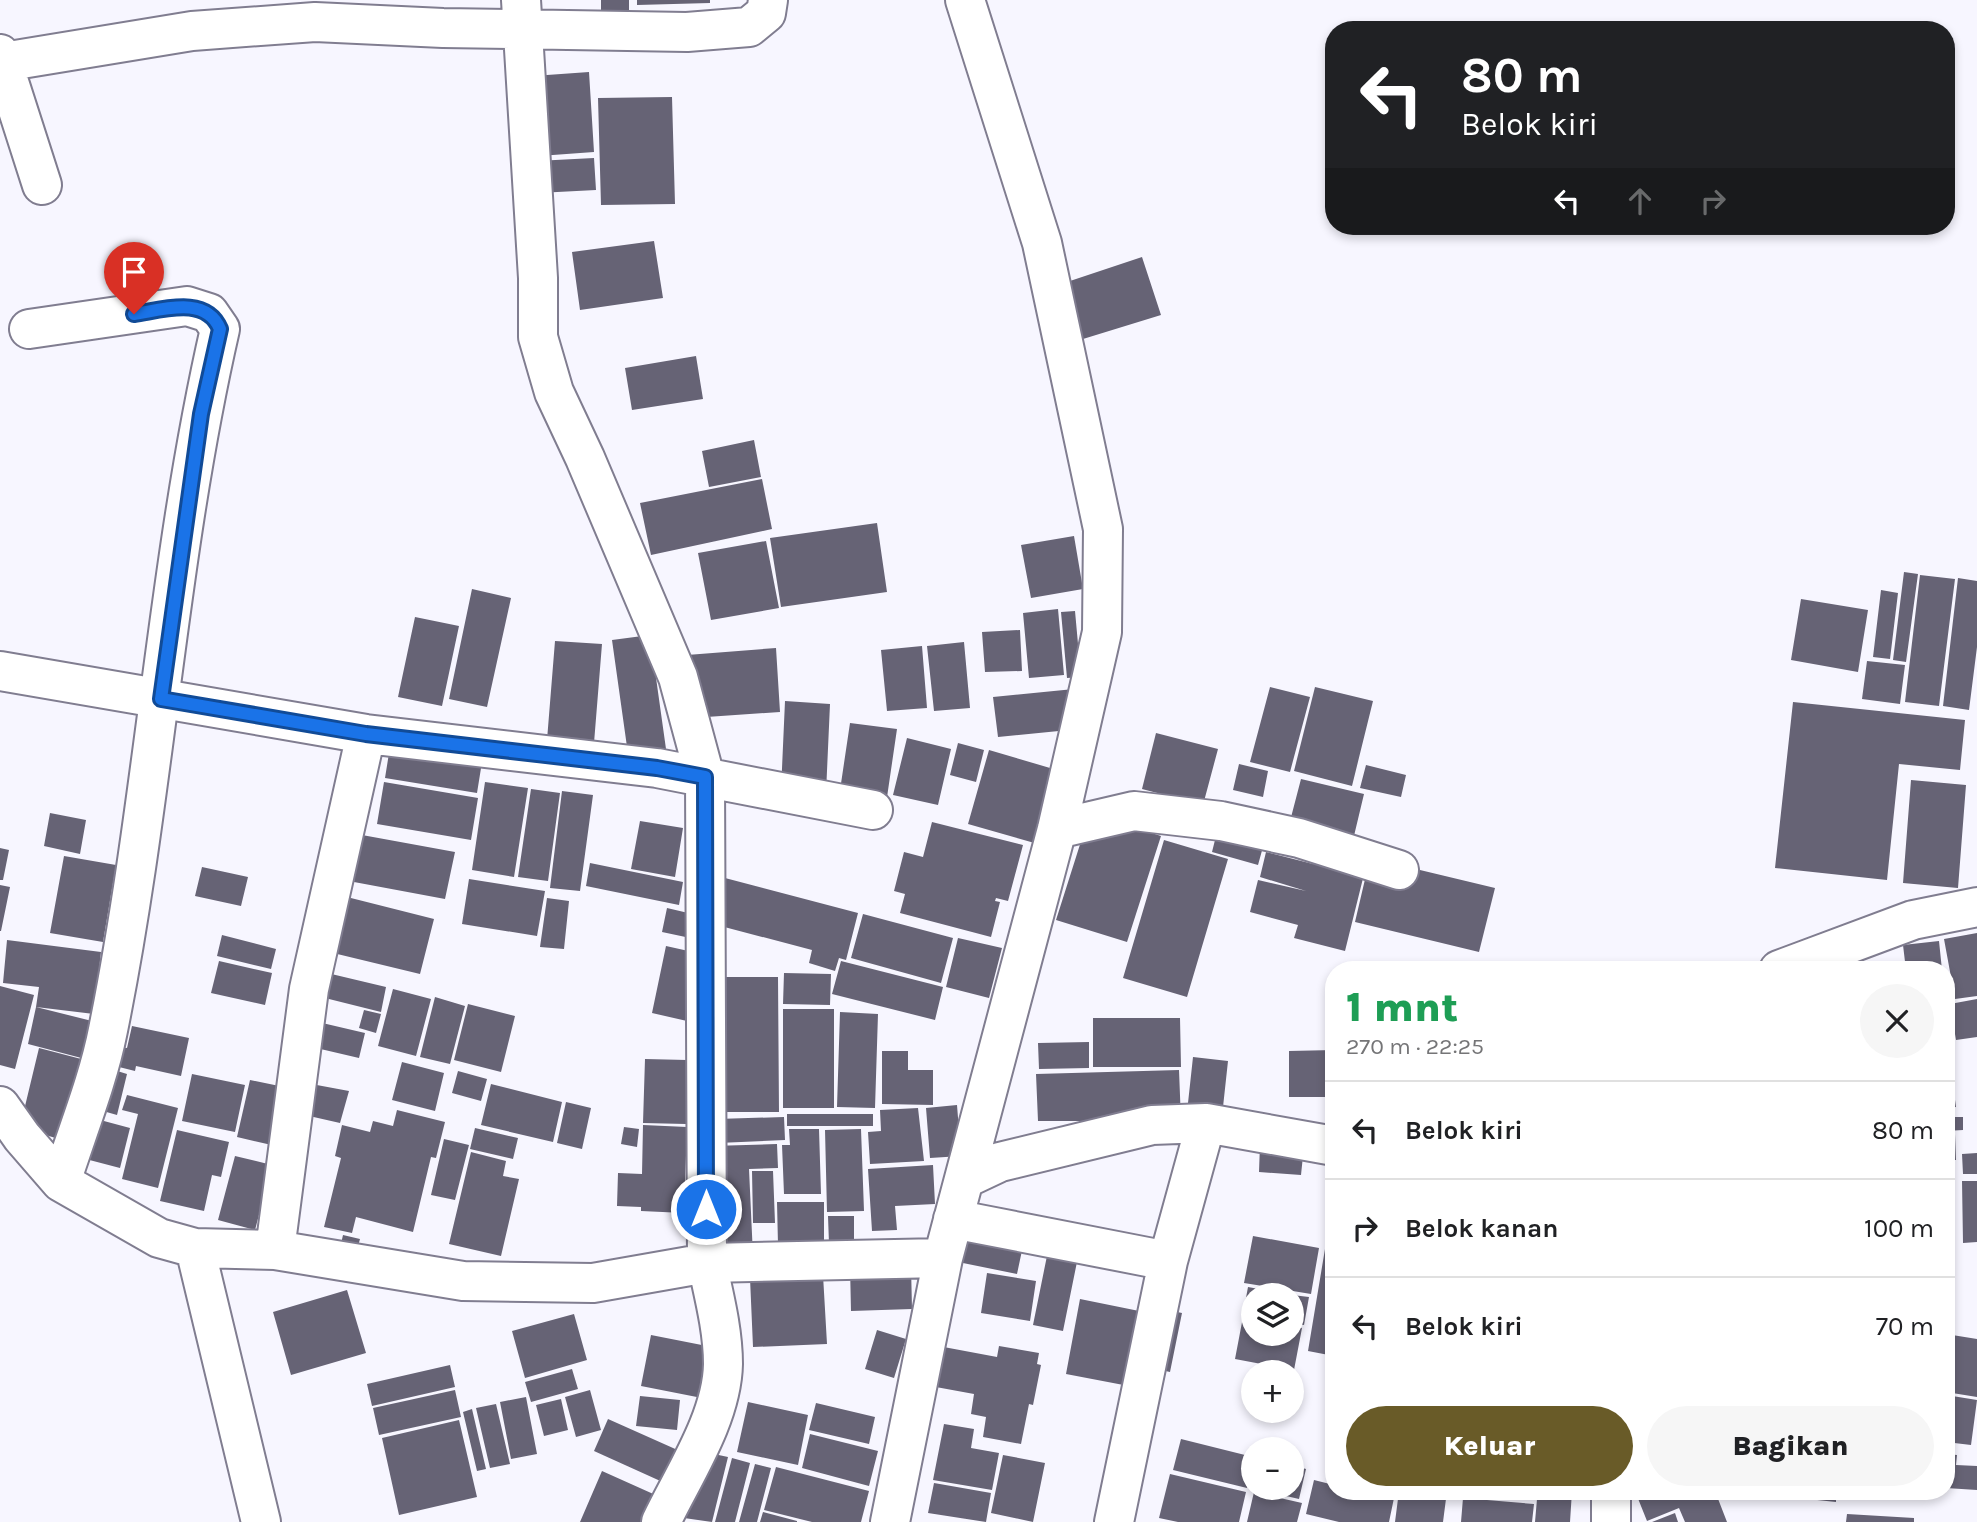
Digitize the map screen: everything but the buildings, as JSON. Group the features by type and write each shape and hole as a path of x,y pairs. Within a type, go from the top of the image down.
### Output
{"street":[{"path":"42,185 1,58 192,31 315,22 522,15 687,32 749,27 766,13 768,0"},
{"path":"890,1522 943,1258 1057,829 1102,632 1104,529 1042,243 965,0"},
{"path":"522,15 538,278 538,337 554,392 585,457 678,677 705,777 707,1263 718,1315 723,1365 712,1416 661,1522"},
{"path":"29,330 187,306 209,313 220,329 201,414 161,699 108,1032 61,1182"},
{"path":"0,671 366,734 657,768 873,810"},
{"path":"275,1250 309,989 366,734"},
{"path":"1057,829 1133,811 1221,821 1299,838 1399,870"},
{"path":"1803,961 1913,920 1977,907"},
{"path":"0,1106 22,1137 61,1182 159,1238 195,1248 275,1250 463,1281 593,1283 707,1263 943,1258"},
{"path":"964,1179 1000,1162 1152,1125 1206,1123 1325,1144"},
{"path":"1114,1522 1168,1261 1206,1123"},
{"path":"953,1219 1168,1261"},
{"path":"195,1248 261,1522"},
{"path":"1611,1500 1611,1522"}],"route":[{"path":"134,314 187,306 209,313 220,329 201,414 161,699 366,734 657,768 705,777 706,1209"}]}
